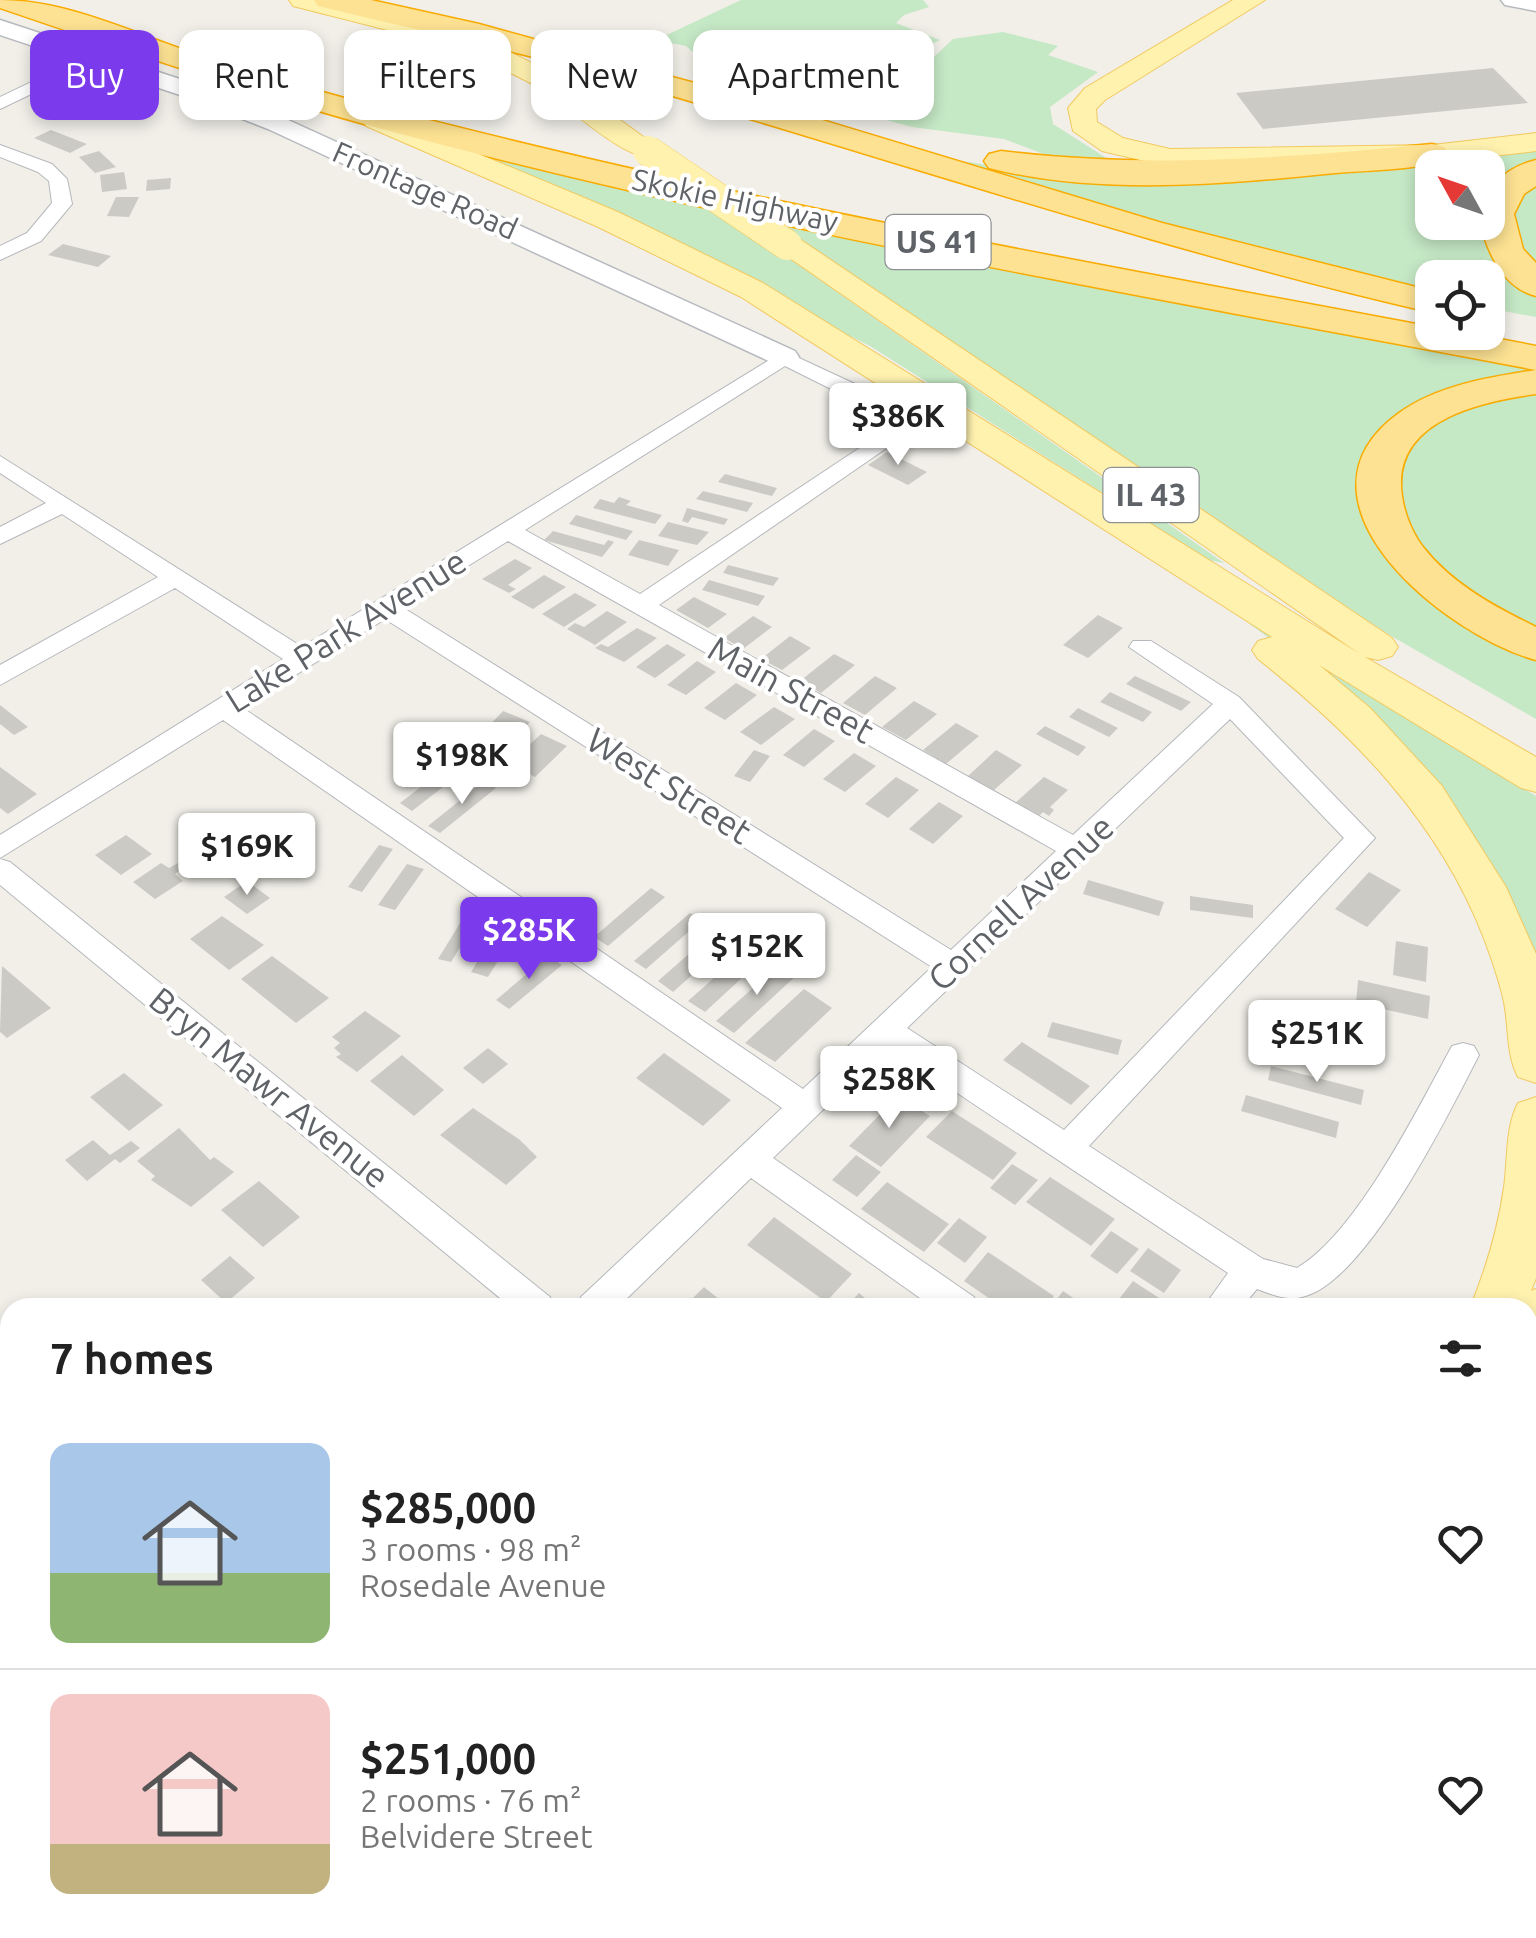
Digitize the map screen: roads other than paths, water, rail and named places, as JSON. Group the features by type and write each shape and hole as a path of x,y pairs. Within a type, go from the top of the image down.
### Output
{"highway":[{"name":"Skokie Highway","path":"7,0 142,46 344,107"},
{"name":"US 41","path":"329,0 531,46"},
{"path":"673,77 912,146 1041,167 1133,174 1232,174 1415,156"},
{"name":"US 41","path":"673,87 1088,214 1415,298"},
{"name":"Skokie Highway","path":"395,120 534,156 826,222 1536,358"},
{"path":"1536,170 1510,188 1496,214 1498,234 1506,252 1536,285"},
{"path":"1505,317 1536,323"},
{"path":"1536,382 1491,386 1432,407 1393,439 1381,467 1380,505 1394,538 1420,570 1457,601 1536,645"}],"main road":[{"name":"IL 43","path":"302,0 480,48 552,84 1272,578 1386,652 1536,740"},
{"path":"1252,0 1095,94 1082,108 1083,124 1094,137 1129,151 1170,158 1415,154"},
{"name":"IL 43","path":"377,120 518,178 752,290 1280,624 1536,778"},
{"path":"1467,150 1536,142"},
{"path":"982,432 1027,476 1312,679 1363,722 1414,778 1462,847 1492,900 1526,989 1536,1063"},
{"path":"1502,1298 1512,1275 1533,1185 1536,1118"}],"street":[{"path":"1512,0 1536,4"},
{"name":"Frontage Road","path":"0,27 30,38"},
{"name":"Frontage Road","path":"159,81 361,160 784,357"},
{"path":"0,104 30,89"},
{"path":"0,151 45,168 58,180 62,204 34,237 0,254"},
{"path":"640,606 909,425 878,403 784,357"},
{"name":"Lake Park Avenue","path":"0,848 784,357"},
{"path":"0,463 302,659"},
{"path":"0,537 63,504"},
{"name":"Main Street","path":"507,530 1076,850"},
{"path":"0,676 176,577"},
{"name":"West Street","path":"384,607 954,966"},
{"path":"1066,1149 1361,838 1230,704 1142,647"},
{"name":"Cornell Avenue","path":"604,1298 1230,704"},
{"path":"224,708 805,1107"},
{"name":"Bryn Mawr Avenue","path":"0,869 526,1298"},
{"path":"886,1030 1251,1270 1277,1283 1304,1282 1329,1267 1405,1160 1463,1055"},
{"path":"750,1159 948,1298"},
{"path":"1228,1298 1251,1270"}]}
